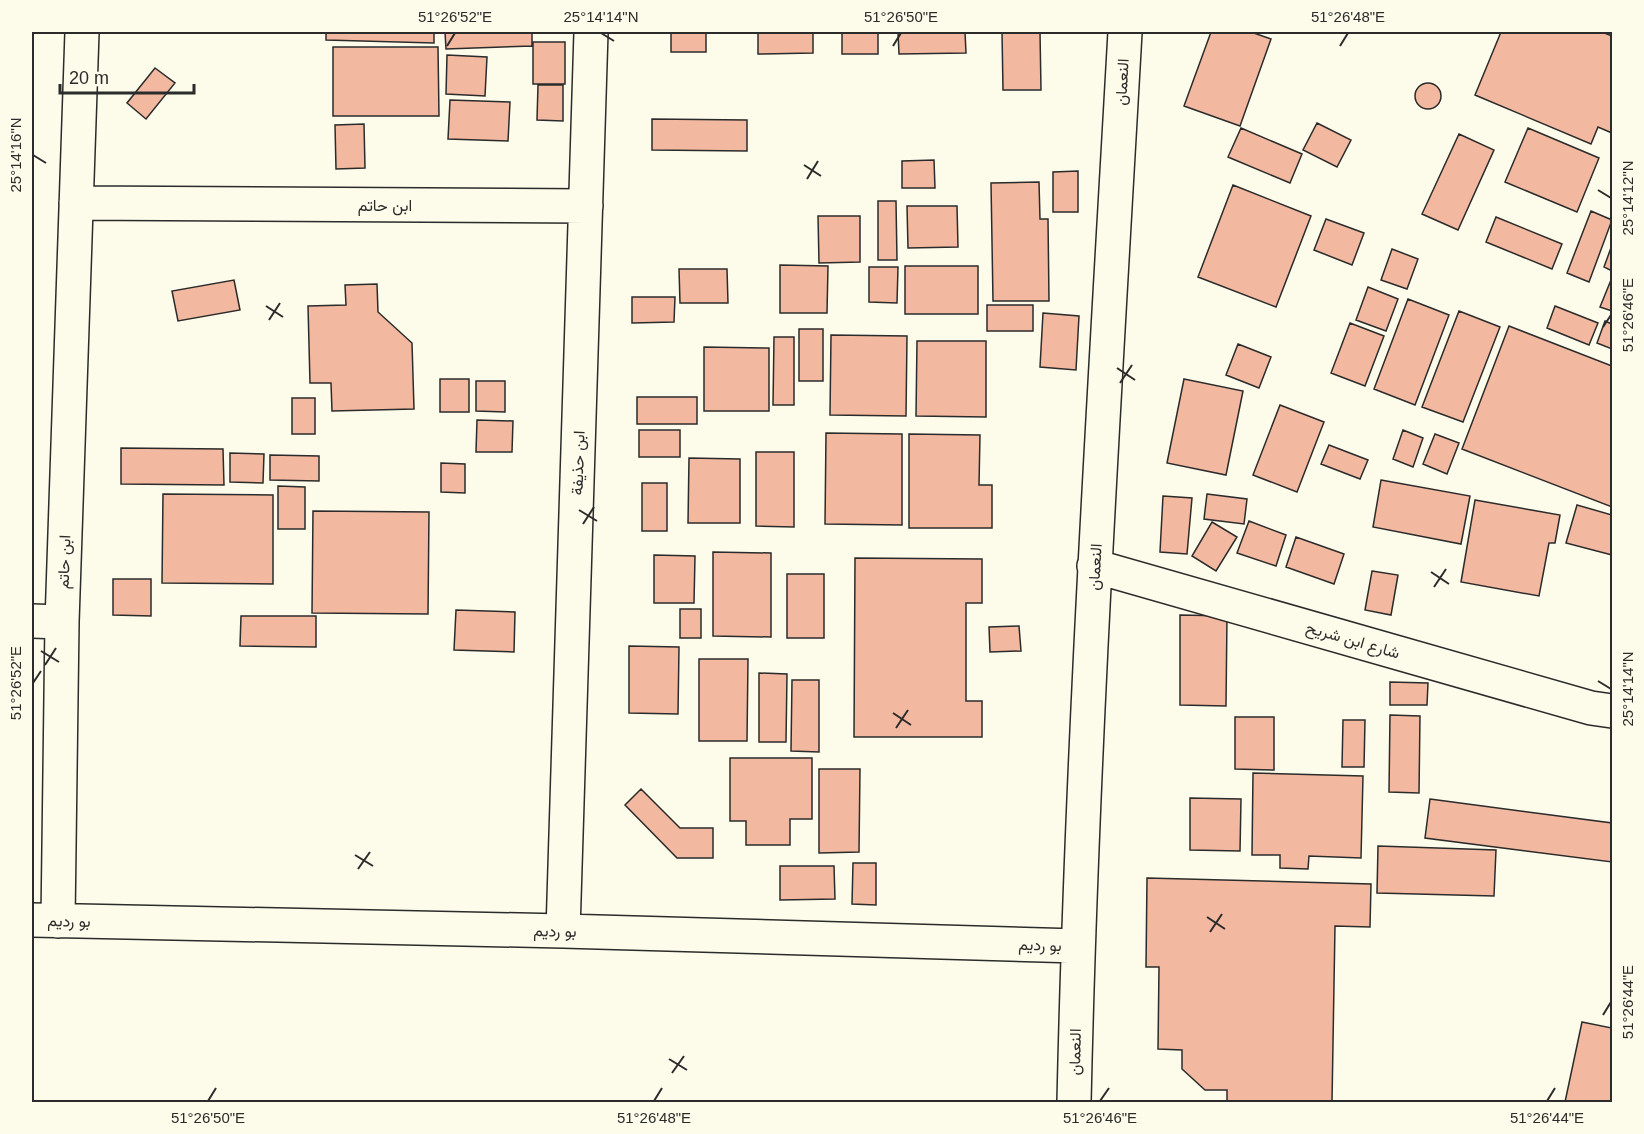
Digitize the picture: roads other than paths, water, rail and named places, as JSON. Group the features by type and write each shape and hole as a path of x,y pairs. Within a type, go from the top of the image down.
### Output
{"street":[{"name":"ابن حاتم","path":"45,920 47,621 76,203 82,32"},
{"name":"ابن حذيفة","path":"563,931 591,32"},
{"name":"النعمان","path":"1074,1102 1078,946 1094,566 1125,32"},
{"name":"ابن حاتم","path":"76,203 586,206"},
{"name":"شارع ابن شريح","path":"1094,566 1580,705 1612,711"},
{"name":"بو رديم","path":"45,920 563,931 1078,946"}]}
